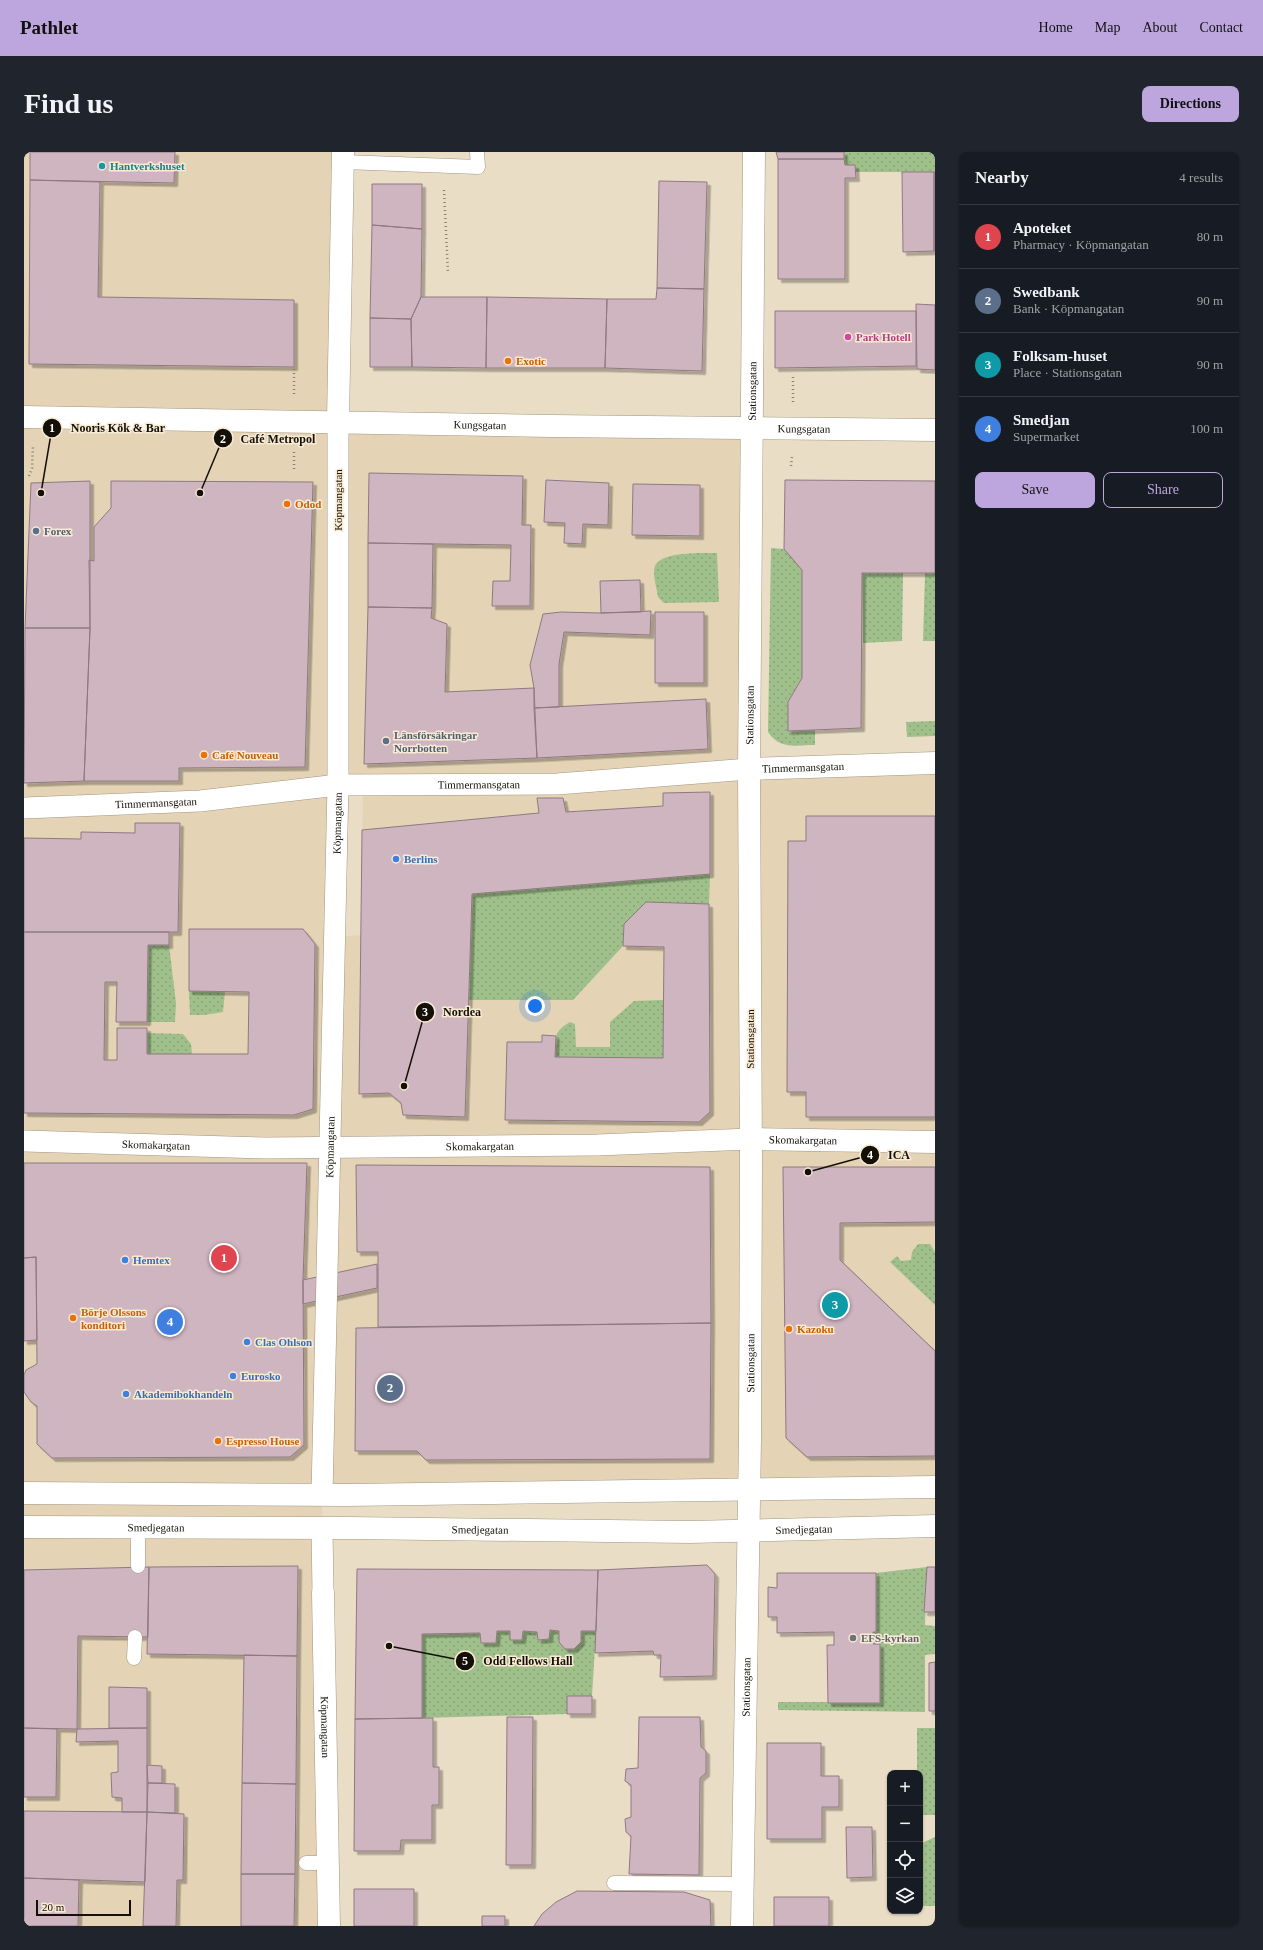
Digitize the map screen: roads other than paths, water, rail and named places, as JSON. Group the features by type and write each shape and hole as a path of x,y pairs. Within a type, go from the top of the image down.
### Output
{"street":[{"name":"Stationsgatan","path":"742,1926 750,1490 751,1139 749,769 754,152"},
{"name":"Köpmangatan","path":"322,1495 338,785 338,421 343,157"},
{"name":"Kungsgatan","path":"24,417 935,430"},
{"name":"Timmermansgatan","path":"24,808 200,801 338,785 557,784 749,769 935,764"},
{"name":"Skomakargatan","path":"24,1141 266,1148 330,1146 597,1145 751,1139 935,1142"},
{"path":"24,1493 322,1495 750,1490 935,1486"},
{"name":"Smedjegatan","path":"24,1528 138,1527 749,1531 935,1526"},
{"name":"Köpmangatan","path":"322,1528 329,1926"}],"lane":[{"path":"343,157 442,166 478,167 477,152"},
{"path":"138,1527 138,1566"},
{"path":"134,1658 135,1637"},
{"path":"306,1863 328,1863"},
{"path":"614,1883 743,1884"}],"place":[{"name":"Hantverkshuset","path":"102,166"},
{"name":"Park Hotell","path":"848,337"},
{"name":"Exotic","path":"508,361"},
{"name":"Nooris Kök & Bar","path":"41,493"},
{"name":"Café Metropol","path":"200,493"},
{"name":"Odod","path":"287,504"},
{"name":"Forex","path":"36,531"},
{"name":"Länsförsäkringar Norrbotten","path":"386,741"},
{"name":"Café Nouveau","path":"204,755"},
{"name":"Berlins","path":"396,859"},
{"name":"Nordea","path":"404,1086"},
{"name":"ICA","path":"808,1172"},
{"name":"Apoteket","path":"224,1258"},
{"name":"Hemtex","path":"125,1260"},
{"name":"Folksam-huset","path":"835,1305"},
{"name":"Börje Olssons konditori","path":"73,1318"},
{"name":"Smedjan","path":"170,1322"},
{"name":"Kazoku","path":"789,1329"},
{"name":"Clas Ohlson","path":"247,1342"},
{"name":"Eurosko","path":"233,1376"},
{"name":"Swedbank","path":"390,1388"},
{"name":"Akademibokhandeln","path":"126,1394"},
{"name":"Espresso House","path":"218,1441"},
{"name":"EFS-kyrkan","path":"853,1638"},
{"name":"Odd Fellows Hall","path":"389,1646"}]}
